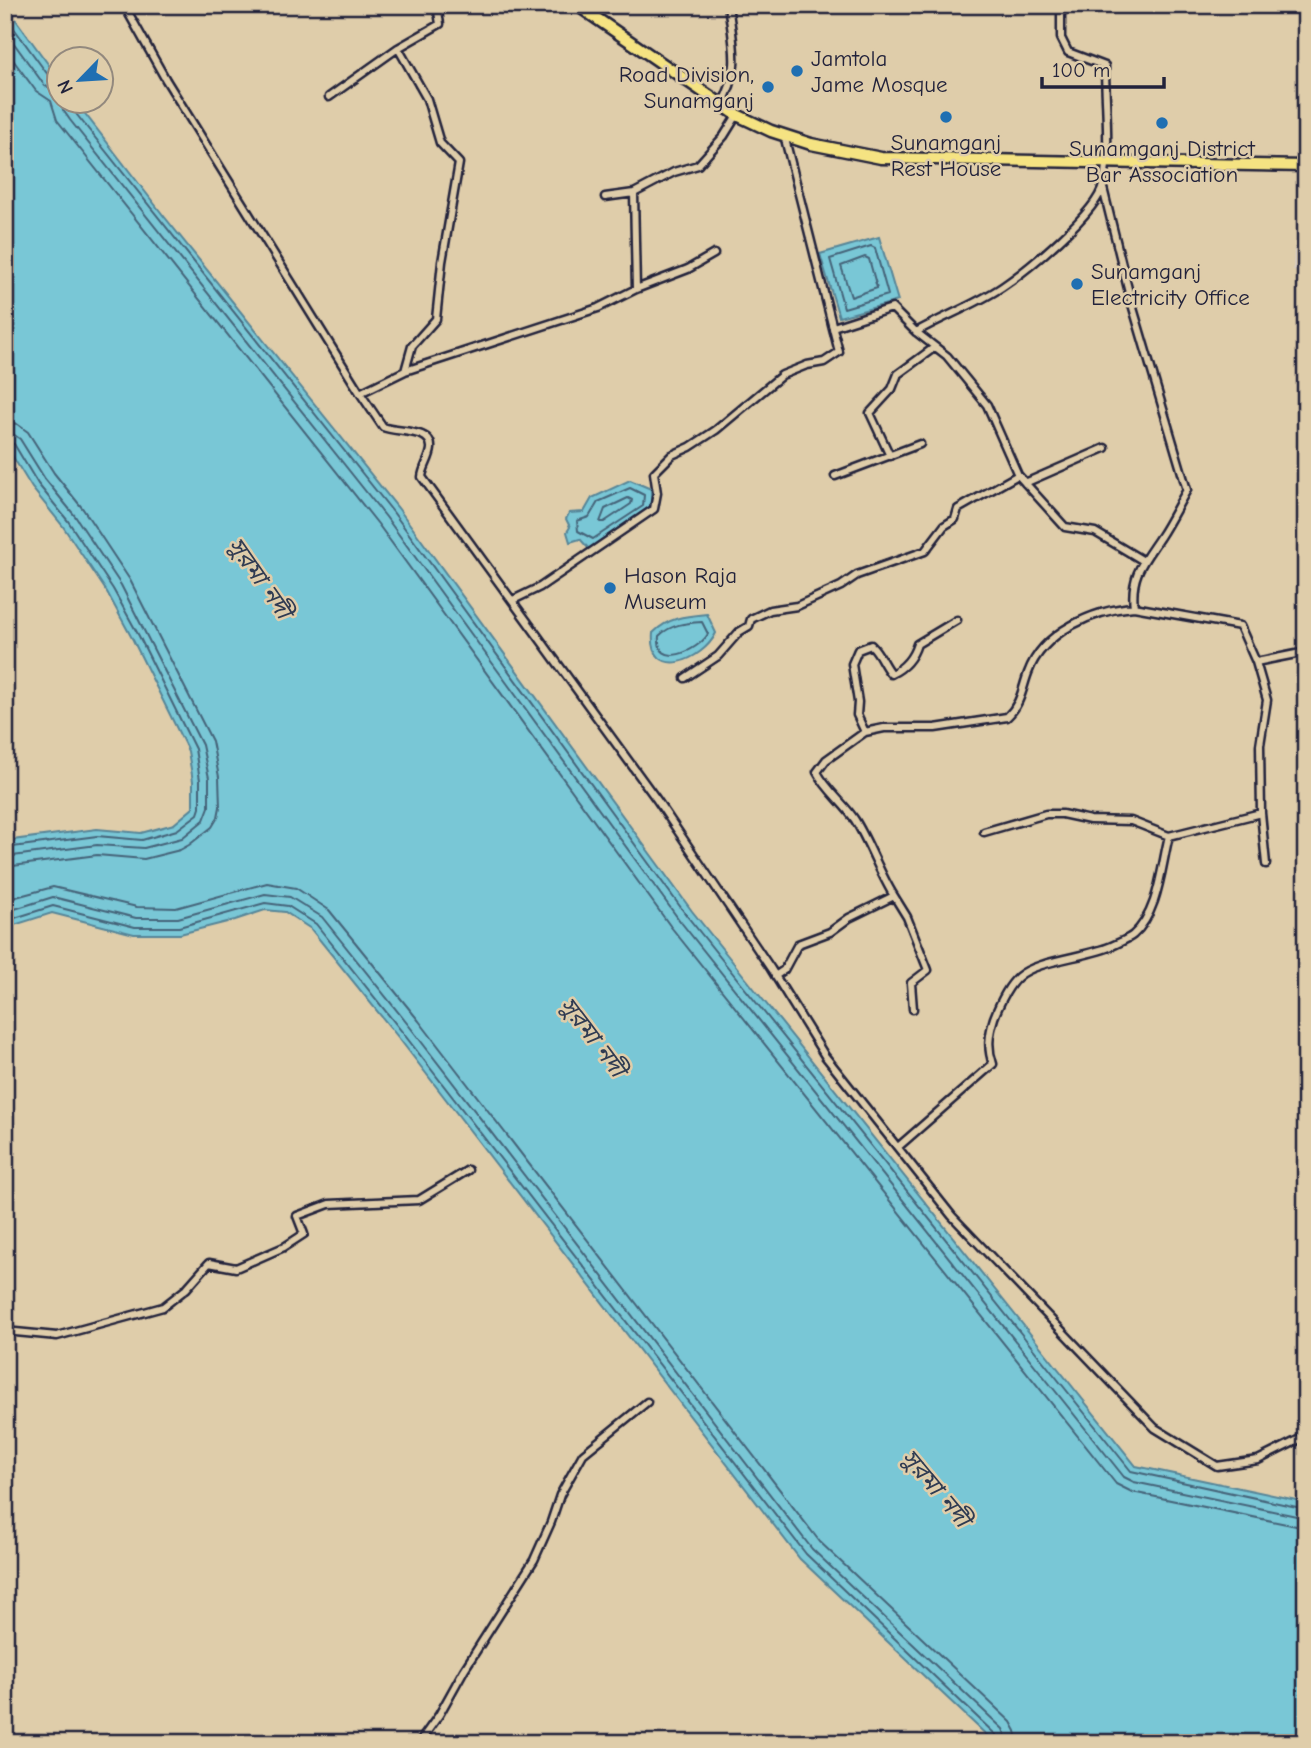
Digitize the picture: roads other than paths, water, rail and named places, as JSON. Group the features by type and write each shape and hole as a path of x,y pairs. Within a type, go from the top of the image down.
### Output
{"main road":[{"path":"577,5 720,106 811,144 881,158 1306,166"}],"street":[{"path":"124,5 166,80 383,427 424,436 429,441 431,449 422,477 657,800 825,1056 952,1216 1155,1427 1217,1466 1258,1460 1306,1436"},
{"path":"329,97 398,47 440,24 437,5"},
{"path":"720,106 733,80 734,54 728,5"},
{"path":"1060,5 1061,38 1068,52 1104,66 1106,162 1103,188 1130,301 1187,489 1160,537 1142,560 1136,574 1135,607"},
{"path":"398,47 427,99 440,143 459,163 442,262 436,319 412,346 405,371"},
{"path":"604,197 634,193 674,172 698,164 724,136 737,115"},
{"path":"513,600 540,587 654,509 657,493 654,473 672,455 716,430 782,375 807,365 824,362 839,352 784,135"},
{"path":"916,332 984,297 1019,274 1084,216 1103,188"},
{"path":"634,193 636,289"},
{"path":"360,393 405,371 598,308 636,289 688,269 714,254"},
{"path":"834,327 892,308 916,332 947,356 987,405 1018,475 1065,527 1096,532 1142,560"},
{"path":"890,456 870,413 892,389 898,374 935,347"},
{"path":"835,476 920,443"},
{"path":"1026,483 1105,448"},
{"path":"685,678 719,656 739,632 749,626 751,619 770,610 797,606 841,586 857,575 925,551 944,526 955,519 958,509 1018,475"},
{"path":"913,1009 911,983 928,970 907,917 879,872 855,820 825,786 817,772 826,760 865,732 884,728 935,727 1007,717 1020,698 1029,670 1044,647 1073,624 1121,608 1135,607 1237,624 1256,662 1267,701 1260,745 1261,813 1266,864"},
{"path":"865,732 857,715 858,702 852,664 858,650 871,645 891,674 900,670 914,654 917,644 957,620"},
{"path":"1256,662 1306,652"},
{"path":"984,832 1046,814 1062,814 1090,820 1131,821 1169,836 1261,813"},
{"path":"898,1147 993,1065 989,1054 989,1033 998,1008 1019,976 1041,966 1105,949 1133,935 1144,921 1156,897 1169,836"},
{"path":"775,976 783,970 798,944 830,932 849,918 894,896"},
{"path":"5,1331 57,1336 163,1307 186,1289 209,1263 236,1268 284,1248 304,1234 297,1216 329,1204 419,1200 467,1170"},
{"path":"419,1743 534,1560 560,1495 583,1454 647,1402"}],"water":[{"name":"সুরমা নদী","path":"5,5 46,61 46,116 87,116 398,508 692,911 1136,1466 1306,1502 1306,1743 995,1743 800,1559 398,1037 311,929 285,912 265,910 180,934 134,934 52,913 5,928 5,841 97,829 141,833 174,824 193,808 193,781 188,751 107,592 62,525 32,488 5,444"},
{"path":"879,237 898,301 839,317 820,254"},
{"path":"630,480 651,489 651,509 589,549 580,539 570,542 567,532 570,527 566,519 569,513 584,512 592,498"},
{"path":"707,614 716,633 700,652 678,662 659,658 654,648 653,633 672,620"}],"place":[{"name":"Jamtola Jame Mosque","path":"797,71"},
{"name":"Road Division, Sunamganj","path":"768,87"},
{"name":"Sunamganj Rest House","path":"946,117"},
{"name":"Sunamganj District Bar Association","path":"1162,123"},
{"name":"Sunamganj Electricity Office","path":"1077,284"},
{"name":"Hason Raja Museum","path":"610,588"}]}
